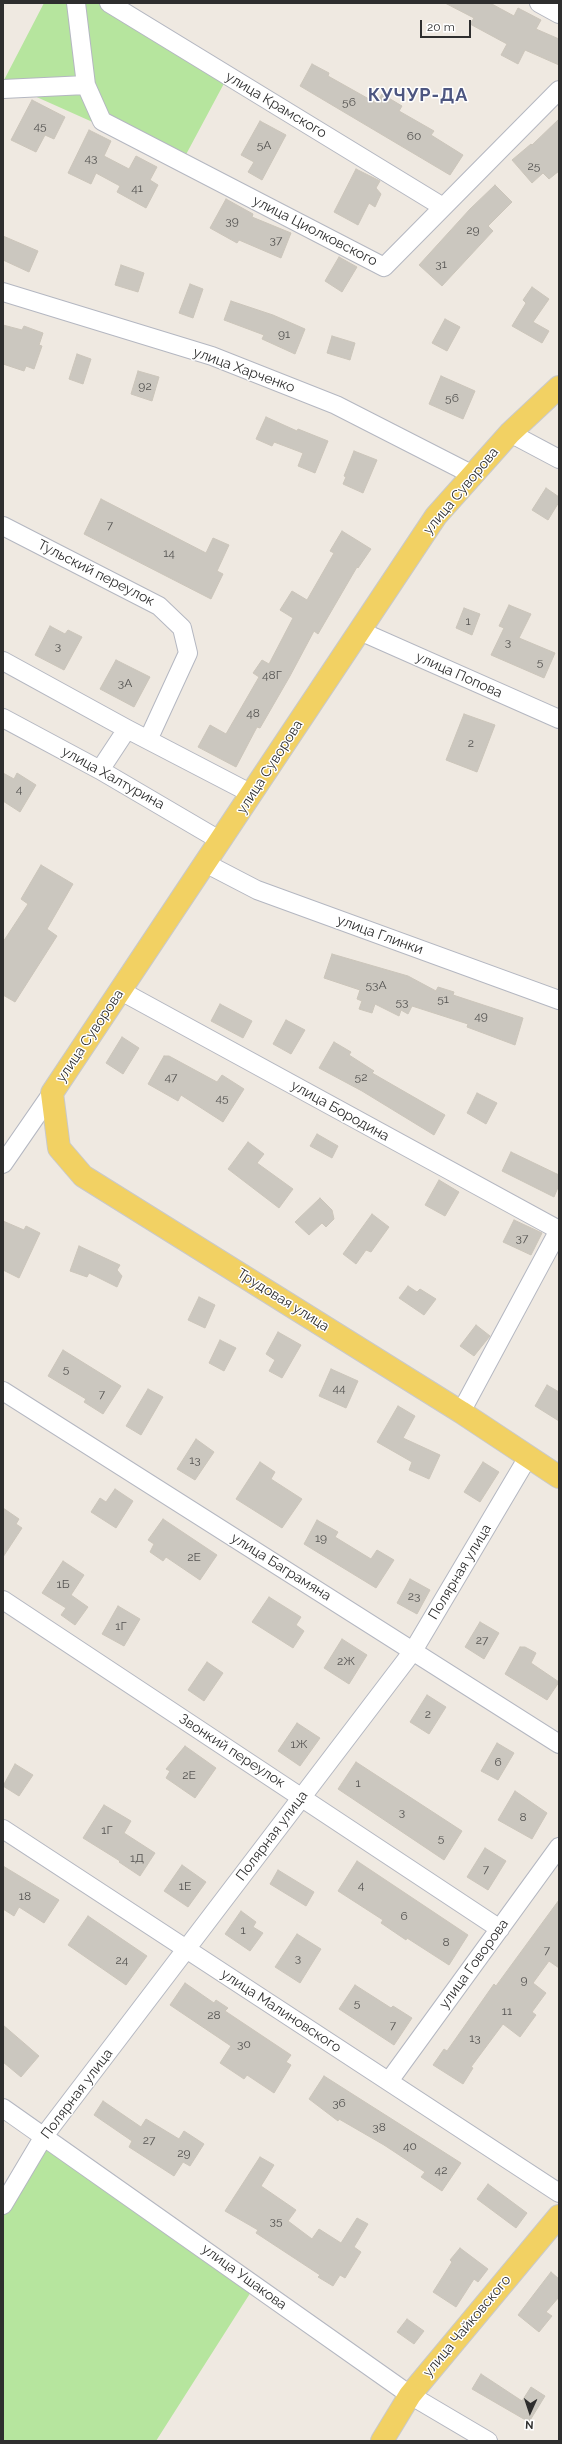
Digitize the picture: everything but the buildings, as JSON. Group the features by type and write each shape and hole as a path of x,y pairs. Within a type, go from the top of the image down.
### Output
{"main road":[{"name":"улица Суворова","path":"52,1093 436,516 510,433 559,387"},
{"name":"Трудовая улица","path":"52,1093 59,1148 84,1176 461,1412 528,1458 559,1477"},
{"name":"улица Чайковского","path":"382,2441 410,2395 559,2216"}],"street":[{"path":"3,89 86,85 76,3"},
{"name":"улица Крамского","path":"109,3 444,207"},
{"path":"539,3 559,14"},
{"name":"улица Циолковского","path":"86,85 102,121 384,267 559,90"},
{"name":"улица Харченко","path":"3,292 219,359 336,405 473,475"},
{"path":"510,433 559,459"},
{"name":"Тульский переулок","path":"3,526 159,606 182,628 188,653 148,740"},
{"name":"улица Попова","path":"360,631 559,719"},
{"path":"3,661 127,729 252,794"},
{"name":"улица Халтурина","path":"3,718 100,770 221,841"},
{"path":"100,770 127,729"},
{"name":"улица Глинки","path":"205,863 257,890 559,1000"},
{"name":"улица Бородина","path":"121,991 559,1230"},
{"name":"улица Суворова","path":"3,1164 52,1093"},
{"path":"461,1412 559,1230"},
{"name":"улица Баграмяна","path":"3,1391 559,1744"},
{"name":"Полярная улица","path":"3,2205 44,2136 413,1650 528,1458"},
{"name":"Звонкий переулок","path":"3,1600 500,1928"},
{"name":"улица Малиновского","path":"3,1829 187,1948 559,2193"},
{"name":"улица Говорова","path":"389,2081 559,1846"},
{"name":"улица Ушакова","path":"3,2108 410,2395 488,2441"}],"green space":[{"path":"44,3 109,3 228,76 182,162 3,82"},
{"path":"44,2136 256,2284 156,2441 3,2441 3,2205"}],"district":[{"name":"КУЧУР-ДА","path":"418,96"}]}
